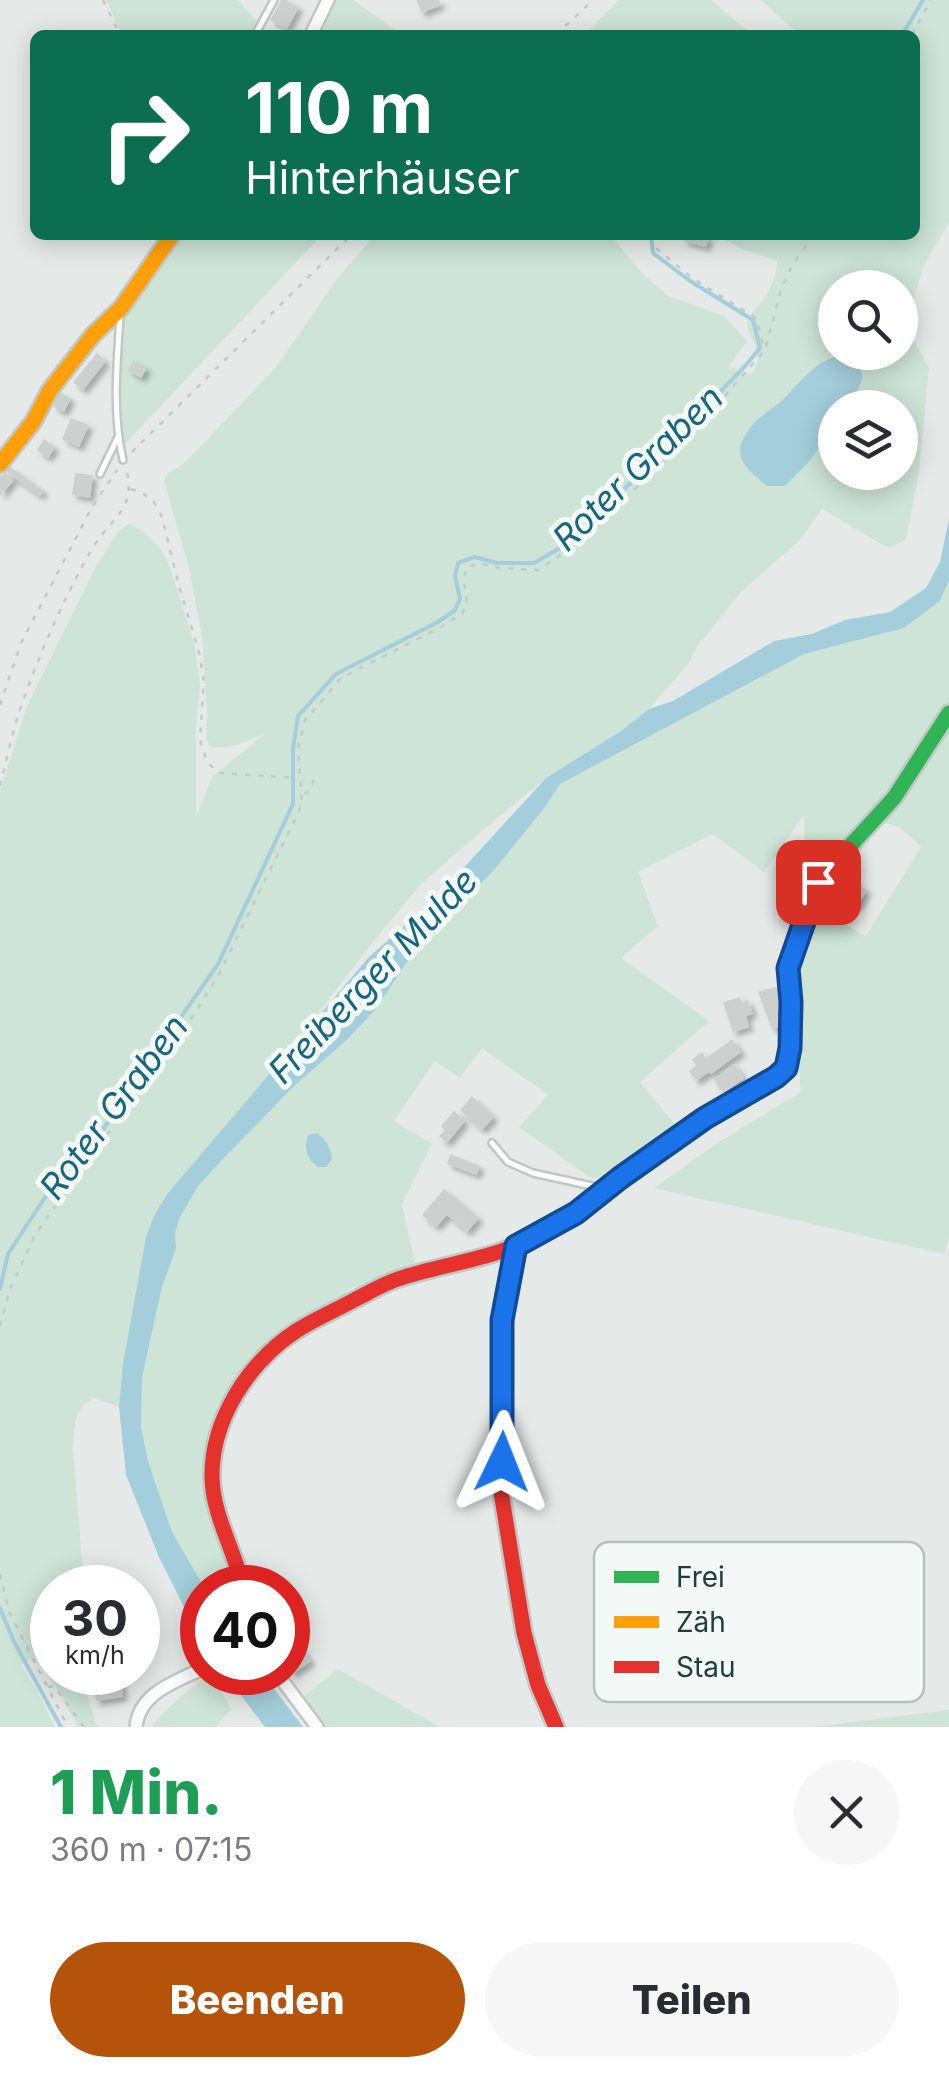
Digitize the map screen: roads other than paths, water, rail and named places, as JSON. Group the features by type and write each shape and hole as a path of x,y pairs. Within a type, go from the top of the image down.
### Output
{"street":[{"path":"313,30 328,0"},
{"path":"0,464 26,433 50,390 93,335 121,308 169,240"},
{"path":"236,1565 212,1479 216,1437 230,1402 258,1363 292,1334 398,1278 516,1246 576,1213 705,1118 786,1068 788,968 812,894 818,882 894,798 949,714"},
{"path":"516,1246 502,1320 501,1492 524,1633 538,1685 556,1727"},
{"path":"136,1727 137,1715 146,1700 180,1680"},
{"path":"293,1695 317,1727"}],"lane":[{"path":"258,30 274,0"},
{"path":"121,308 115,406 123,460"},
{"path":"100,474 118,437"},
{"path":"492,1144 508,1162 533,1173 607,1189"}],"water":[{"path":"818,366 818,370 861,370 861,382 858,390 818,390 818,449 785,486 767,486 743,461 740,449 744,438 757,420"},
{"name":"Freiberger Mulde","path":"949,519 949,580 940,601 904,628 804,654 560,784 494,870 411,956 375,1010 293,1087 198,1186 179,1219 176,1249 162,1287 142,1378 141,1427 148,1461 172,1532 191,1565 180,1565 180,1599 126,1475 119,1407 146,1237 168,1193 369,957 437,897 546,778 649,709 673,701 774,641 812,634 845,620 890,612 926,588 940,562"},
{"path":"317,1133 330,1151 332,1159 326,1167 318,1167 307,1153 308,1135"},
{"path":"241,1695 279,1695 303,1727 265,1727"}],"waterway":[{"name":"Roter Graben","path":"905,30 923,0"},
{"name":"Roter Graben","path":"0,1289 8,1254 63,1170 97,1138 218,964 293,804 293,748 298,716 336,674 455,610 460,599 455,576 458,563 475,557 498,563 534,563 572,541 760,348 753,320 653,253 652,240"},
{"name":"Roter Graben","path":"0,1608 14,1642 61,1727"}]}
